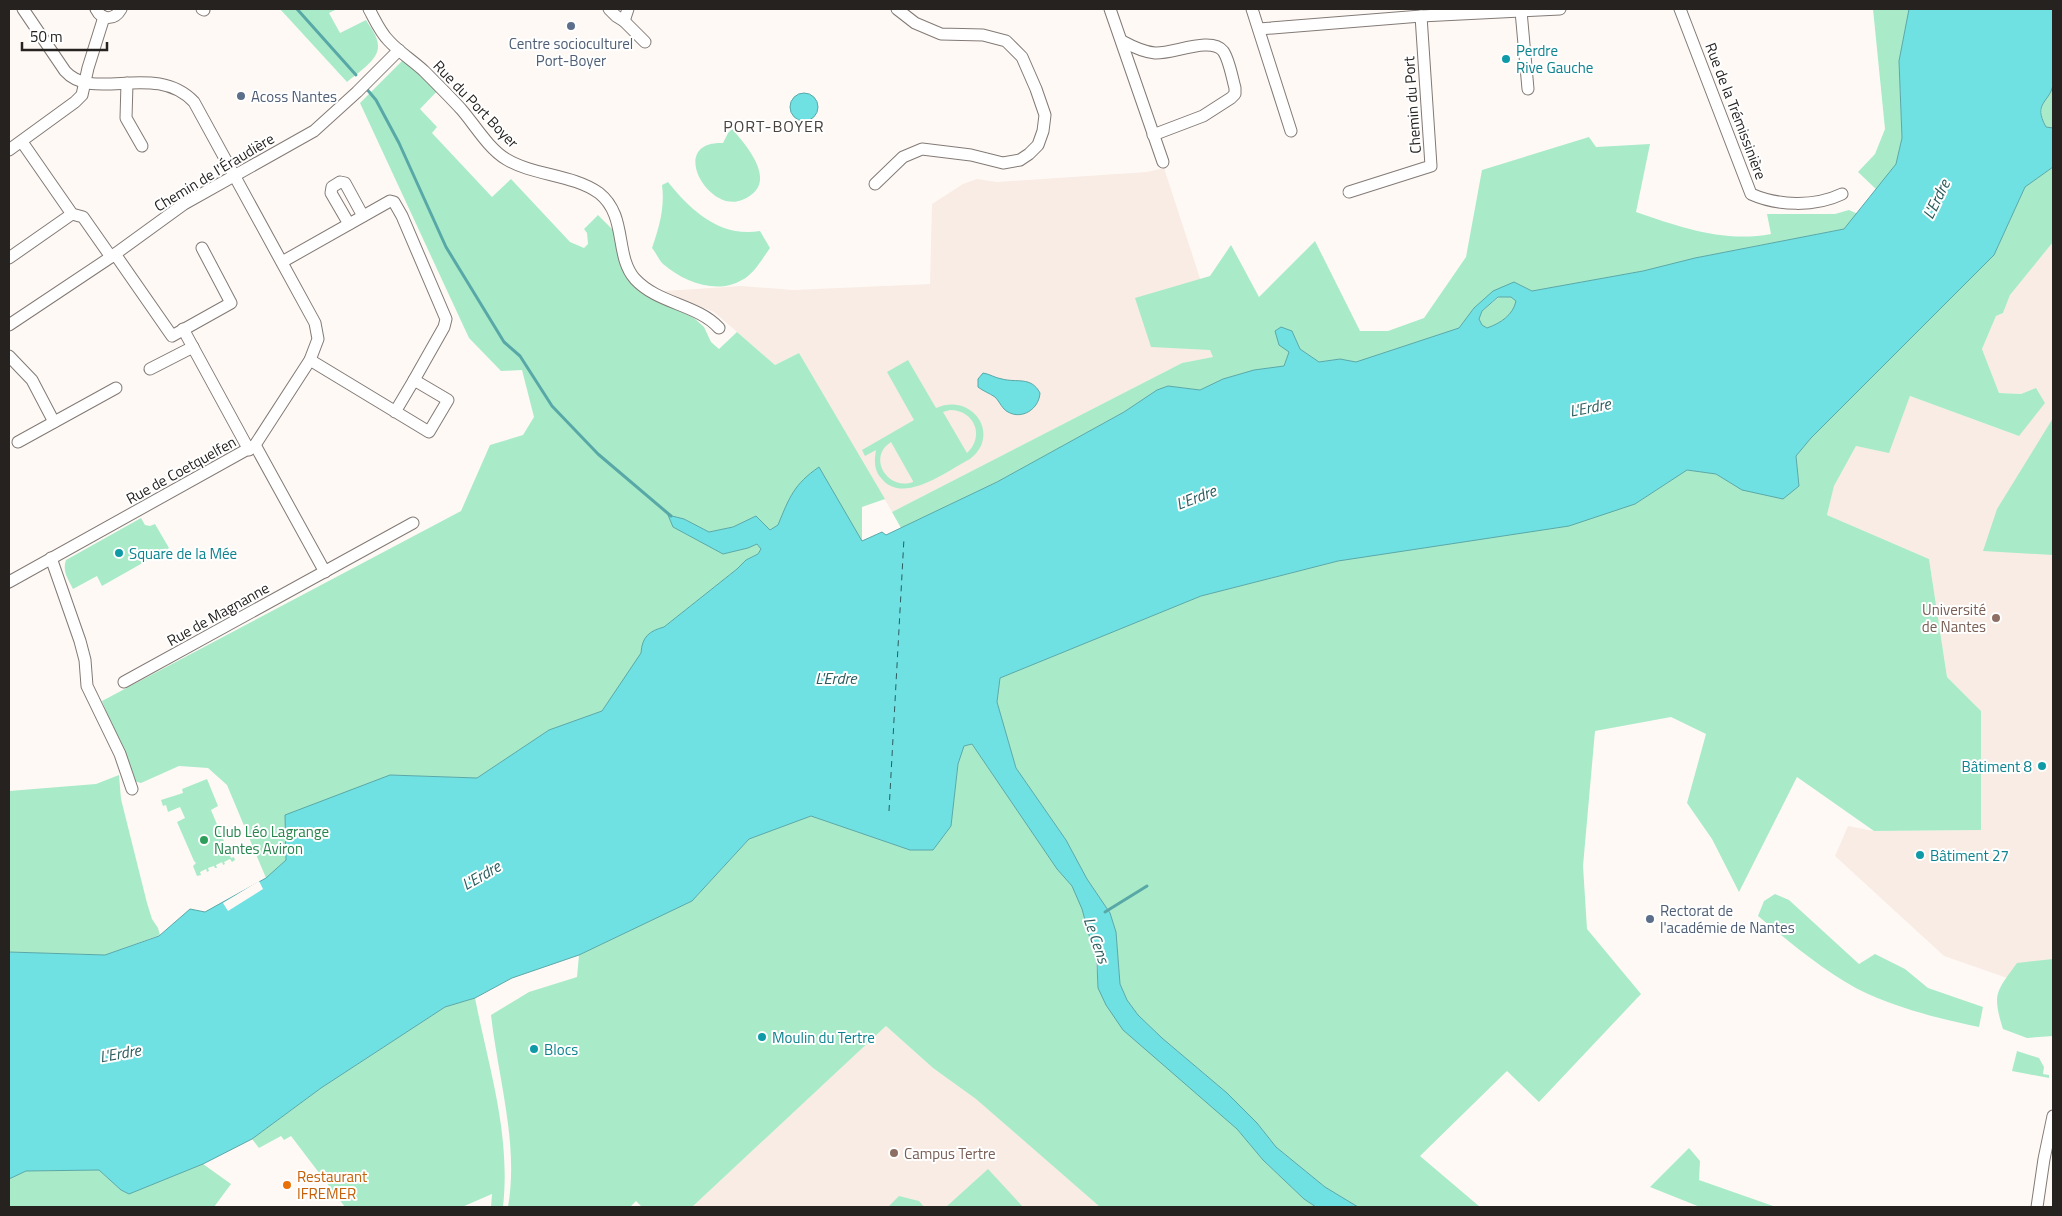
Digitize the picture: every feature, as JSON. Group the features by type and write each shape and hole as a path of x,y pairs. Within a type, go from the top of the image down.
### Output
{"street":[{"path":"22,9 65,71 71,77 84,82"},
{"path":"96,9 98,14 104,18 116,16 121,9"},
{"name":"Rue du Port Boyer","path":"369,9 388,40 424,71 498,153 506,159 587,186 604,197 616,216 627,264 634,277 651,293 712,320 719,328"},
{"path":"609,9 645,42"},
{"path":"624,21 628,9"},
{"path":"875,184 903,158 922,149 971,155 1003,163 1020,160 1030,154 1038,145 1044,131 1045,116 1036,89 1022,57 1006,41 983,36 941,34 915,23 897,9"},
{"path":"1110,9 1163,162"},
{"path":"1252,9 1290,131"},
{"path":"1258,29 1421,16 1560,9"},
{"name":"Rue de la Trémissinière","path":"1680,9 1751,194 1765,200 1796,203 1830,200 1842,194"},
{"path":"1520,11 1528,89"},
{"name":"Chemin du Port","path":"1349,192 1431,166 1421,16"},
{"path":"9,150 82,95 84,82 104,18"},
{"path":"1122,41 1141,50 1156,53 1206,44 1215,45 1223,52 1235,88 1231,98 1203,116 1153,135"},
{"name":"Chemin de l'Éraudière","path":"9,325 113,256 184,204 314,131 372,78 399,50"},
{"name":"Rue de Coetquelfen","path":"9,582 252,448 310,360 318,340 317,329 194,102 186,95 166,84 97,84 84,82"},
{"path":"127,83 126,118 142,146"},
{"path":"22,142 72,214 83,217 172,336 231,303 202,248"},
{"path":"348,224 331,193 332,187 340,182 345,183 363,216"},
{"path":"282,262 390,201 398,206 445,315 444,327 395,412"},
{"path":"9,258 72,214"},
{"path":"183,329 326,572"},
{"path":"150,370 193,347"},
{"path":"9,356 32,380 54,422"},
{"path":"310,360 429,432 448,400 414,380"},
{"path":"18,442 116,388"},
{"name":"Rue de Magnanne","path":"124,682 413,523"},
{"path":"51,558 80,642 85,660 87,686 120,754 132,789"},
{"path":"2038,1207 2044,1159 2053,1116"}],"shaded area":[{"path":"1164,168 1225,355 1182,363 892,512 799,353 775,365 714,312 664,291 741,286 793,290 930,284 932,204 963,184 977,179 997,182 1147,172"},
{"name":"Université de Nantes","path":"2053,242 2053,1029 2010,979 1944,956 1835,856 1848,826 1874,831 1981,830 1981,711 1947,677 1929,559 1827,515 1834,486 1856,446 1889,452 1910,396 2019,436 2036,388 2021,394 1999,393 1982,349 1996,316 2003,313 2010,295"},
{"name":"Campus Tertre","path":"886,1026 933,1068 976,1098 1100,1207 692,1207"}],"green space":[{"path":"280,9 337,9 329,13 340,33 366,20 377,39 378,46 375,56 347,82"},
{"path":"1873,9 1909,9 1899,61 1902,138 1896,164 1877,190 1858,172 1875,154 1885,129"},
{"path":"410,53 444,84 420,109 437,127 432,133 492,197 511,179 570,242 584,248 588,244 587,233 584,229 598,215 614,231 630,278 644,294 694,318 704,327 711,342 719,349 737,332 775,365 799,353 885,499 862,507 862,541 790,497 778,526 769,530 756,516 733,527 709,532 684,519 673,527 723,554 757,544 761,549 758,554 746,560 664,627 647,636 643,643 642,653 602,711 549,730 477,778 390,775 266,878 227,785 208,768 179,766 141,783 134,781 102,701 461,511 490,445 523,435 534,417 522,370 501,371 469,338 360,103"},
{"path":"2053,87 2053,128 2046,127 2043,121 2042,106 2046,96"},
{"path":"732,129 753,156 760,176 759,185 753,193 742,200 729,201 717,197 706,188 695,164 698,153 706,145 723,143"},
{"path":"1589,137 1596,147 1650,144 1636,212 1686,228 1719,235 1754,236 1771,234 1767,214 1835,214 1849,210 1858,214 1844,229 1695,258 1643,271 1532,291 1514,282 1474,308 1459,328 1356,362 1340,359 1319,362 1300,349 1292,331 1289,352 1284,366 1254,370 1223,379 1200,390 1168,386 1157,390 1124,412 997,482 901,528 892,512 1182,363 1213,357 1210,350 1151,347 1135,298 1210,276 1231,245 1259,297 1315,241 1360,331 1388,331 1424,318 1466,257 1482,170"},
{"path":"2053,167 2053,242 2010,295 2003,313 1996,316 1982,349 1999,393 2021,394 2036,388 2045,403 2019,436 1910,396 1889,453 1856,446 1834,486 1827,515 1929,559 1947,677 1981,711 1981,830 1874,831 1797,777 1739,892 1712,839 1687,803 1706,734 1671,717 1595,731 1583,866 1587,929 1641,994 1539,1102 1507,1071 1420,1156 1480,1207 1358,1207 1325,1187 1276,1147 1257,1123 1227,1093 1162,1038 1138,1015 1127,1000 1120,984 1116,932 1110,913 1087,879 1066,840 1016,768 997,702 1000,678 1201,596 1338,561 1635,504 1687,470 1716,474 1742,490 1799,486 1796,456 1811,438 1994,255 2025,187"},
{"path":"668,182 687,203 708,220 732,230 760,231 770,248 750,274 732,284 712,286 691,281 663,264 652,248 662,210 662,185"},
{"path":"1499,297 1511,297 1517,301 1513,310 1506,318 1487,328 1482,325 1479,319 1482,311"},
{"path":"908,360 936,408 949,405 961,406 979,418 983,428 983,439 979,449 970,459 938,477 913,487 901,489 891,486 882,479 877,473 875,466 876,450 865,456 862,450 914,420 887,372","holes":["950,410 966,414 975,426 975,440 967,453 943,412","891,442 913,481 913,482 895,482 883,471 881,456 884,448"]},
{"path":"2053,418 2053,555 1983,551 1997,509"},
{"name":"Square de la Mée","path":"141,518 145,525 155,524 169,548 102,586 97,576 73,589 65,571 66,560"},
{"path":"972,744 1057,869 1071,884 1079,898 1092,936 1098,988 1237,1129 1263,1160 1304,1199 1316,1207 1100,1207 976,1099 933,1068 886,1026 692,1207 642,1207 636,1201 630,1207 508,1207 511,1183 509,1135 491,1015 529,992 577,977 579,955 692,901 749,839 811,816 910,850 933,850 951,826 958,764 964,746"},
{"path":"119,775 121,799 147,903 160,935 105,955 9,952 9,791 96,784"},
{"name":"Club Léo Lagrange Nantes Aviron","path":"207,779 218,806 211,810 231,858 234,857 235,860 232,862 230,859 224,862 225,864 223,865 222,862 216,865 217,868 214,866 208,868 209,871 207,872 206,869 200,872 201,875 197,876 193,866 196,863 177,822 185,818 180,807 168,812 166,805 163,806 161,800 183,793 182,789"},
{"path":"1775,894 1789,900 1859,964 1875,954 1905,969 1928,988 1983,1007 1979,1027 1895,1005 1853,987 1839,978 1811,959 1758,916 1764,901"},
{"path":"2053,959 2053,1036 2027,1038 2003,1029 1998,1008 1998,994 2000,987 2017,963"},
{"path":"475,998 501,1128 505,1180 503,1207 491,1207 492,1194 462,1207 345,1207 291,1136 284,1140 281,1136 259,1148 252,1139 321,1088 445,1007"},
{"path":"2017,1051 2039,1058 2044,1067 2043,1074 2049,1075 2049,1078 2012,1071"},
{"path":"1689,1148 1700,1161 1699,1180 1776,1207 1700,1207 1650,1187"},
{"path":"203,1164 231,1184 214,1207 9,1207 9,1179 26,1171 99,1170 121,1190 129,1194"},
{"path":"988,1169 1023,1207 946,1207"},
{"path":"899,1196 919,1201 924,1207 888,1207"}],"water":[{"name":"L'Erdre","path":"1909,9 2053,9 2053,84 2052,90 2043,103 2041,112 2046,127 2053,128 2053,167 2025,187 1994,255 1811,438 1796,456 1799,486 1783,499 1742,490 1716,474 1687,470 1635,504 1569,526 1338,561 1201,596 1000,678 997,702 1016,768 1066,840 1087,879 1110,913 1116,932 1120,984 1127,1000 1138,1015 1162,1038 1227,1093 1257,1123 1276,1147 1325,1187 1358,1207 1316,1207 1304,1199 1263,1160 1237,1129 1123,1030 1106,1005 1098,988 1097,964 1082,909 1072,886 1057,869 972,744 964,746 958,764 951,826 933,850 910,850 811,816 749,839 692,901 579,955 512,978 475,998 445,1007 321,1088 252,1139 203,1164 129,1194 121,1190 99,1170 26,1171 9,1179 9,952 105,955 159,936 190,909 205,912 266,878 286,860 285,815 390,775 477,778 549,730 602,711 641,653 647,636 654,630 664,627 746,560 758,554 761,549 757,544 723,554 673,527 668,515 684,519 709,532 733,527 756,516 770,530 778,525 793,492 804,479 819,467 862,541 882,532 886,535 997,482 1124,412 1157,390 1168,386 1200,390 1223,379 1254,370 1284,366 1289,352 1279,345 1275,331 1281,327 1292,331 1300,349 1319,362 1340,359 1356,362 1459,328 1474,308 1493,291 1514,282 1532,291 1643,271 1695,258 1844,229 1896,164 1902,138 1899,61","holes":["1498,297 1511,297 1516,301 1506,318 1487,328 1482,325 1479,319 1482,311"]},
{"path":"804,93 814,97 818,107 814,117 804,121 794,117 790,107 794,97"},
{"path":"983,373 1032,384 1040,393 1037,404 1024,414 1019,415 1008,412 995,397 978,387 978,379"}],"pier":[{"path":"259,881 263,889 228,911 223,903"}],"waterway":[{"path":"297,9 356,75"},
{"path":"365,87 376,100 399,143 446,247 504,342 520,356 552,406 598,454 671,516"},
{"name":"Le Cens","path":"1105,912 1147,886"}],"ferry route":[{"path":"889,811 904,538"}],"place":[{"name":"Centre socioculturel Port-Boyer","path":"571,26"},
{"name":"Perdre Rive Gauche","path":"1506,59"},
{"name":"Acoss Nantes","path":"241,96"},
{"name":"Square de la Mée","path":"119,553"},
{"name":"Université de Nantes","path":"1996,618"},
{"name":"Bâtiment 8","path":"2042,766"},
{"name":"Club Léo Lagrange Nantes Aviron","path":"204,840"},
{"name":"Bâtiment 27","path":"1920,855"},
{"name":"Rectorat de l'académie de Nantes","path":"1650,919"},
{"name":"Moulin du Tertre","path":"762,1037"},
{"name":"Blocs","path":"534,1049"},
{"name":"Campus Tertre","path":"894,1153"},
{"name":"Restaurant IFREMER","path":"287,1185"}],"district":[{"name":"PORT-BOYER","path":"774,126"}]}
